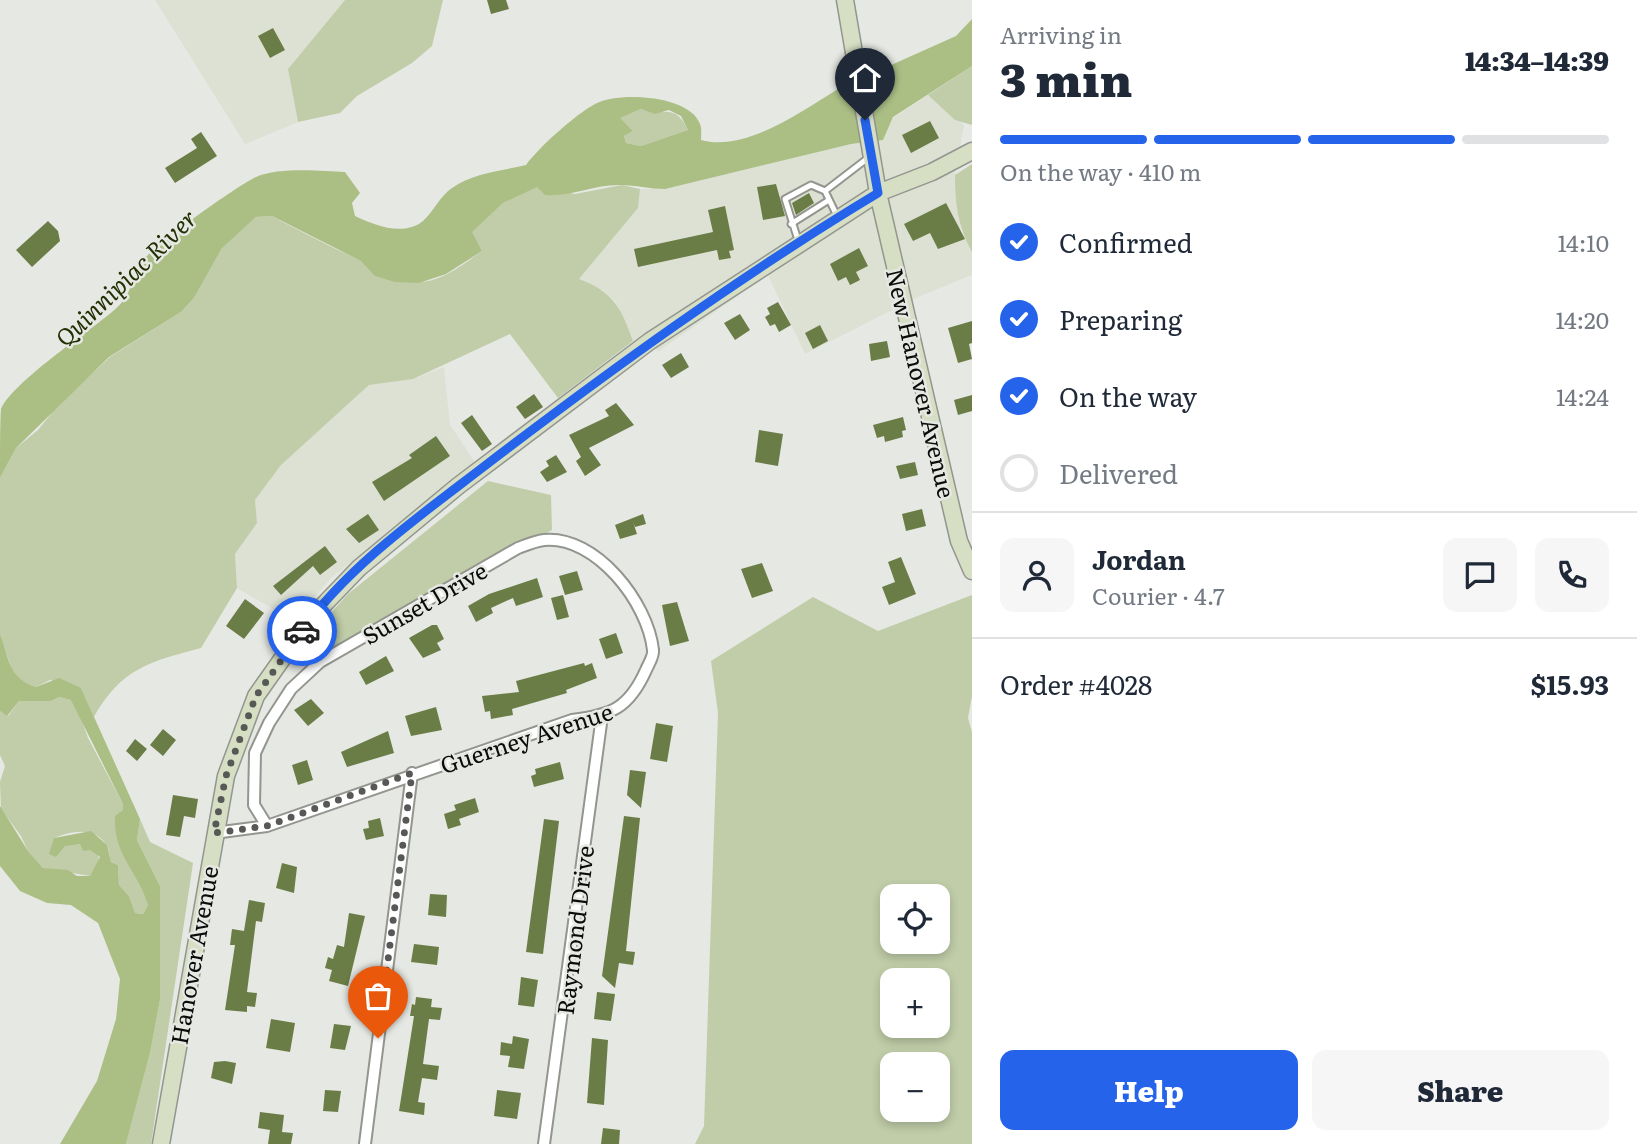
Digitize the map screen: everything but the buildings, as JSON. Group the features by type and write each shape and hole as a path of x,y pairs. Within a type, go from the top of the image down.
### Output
{"main road":[{"name":"New Hanover Avenue","path":"845,0 878,193 959,541 972,571"},
{"name":"Hanover Avenue","path":"161,1144 226,776 256,696 311,618 359,568 458,486 650,341 878,193 932,172 972,151"}],"street":[{"name":"Sunset Drive","path":"267,826 254,805 255,753 269,723 291,690 320,662 518,548 545,540 576,546 614,572 645,616"},
{"name":"Guerney Avenue","path":"214,833 267,826 412,773 572,720 602,716 625,704 640,684 654,653 645,616"},
{"name":"Raymond Drive","path":"544,1144 602,716"},
{"path":"365,1144 412,773"}],"lane":[{"path":"825,191 870,150"},
{"path":"799,243 785,199 811,185 825,191 838,218"},
{"path":"791,224 829,200"}],"shaded area":[{"path":"155,0 345,0 288,69 298,122 245,144"},
{"path":"345,0 443,0 432,46 412,63 357,96 340,113 298,122 288,69"},
{"path":"972,19 972,66 893,117 883,140 851,144 665,189 611,185 545,195 537,187 503,203 472,232 482,251 446,274 419,283 395,282 375,276 361,261 272,216 256,217 222,248 194,298 181,312 109,357 16,448 0,478 1,409 8,398 35,372 125,299 137,269 148,255 195,217 256,177 288,171 345,172 360,193 352,203 355,216 380,226 407,228 423,221 444,195 460,183 526,165 568,123 595,104 606,100 636,97 668,102 694,114 701,126 701,140 722,142 743,139 766,131 870,70 879,85 880,70 956,36","holes":["641,109 655,114 669,110 681,116 688,130 641,146 626,143 624,136 633,131 620,118"]},
{"path":"972,66 972,125 955,120 928,95"},
{"path":"928,95 964,125 955,175 961,232 972,252 972,275 918,297 805,354 768,275 659,351 633,341 616,302 604,291 579,279 638,208 640,189 665,189 851,144 882,140 893,118"},
{"path":"641,109 673,113 683,121 688,130 641,146 626,143 624,136 633,131 619,118"},
{"path":"972,164 972,252 958,215 955,175"},
{"path":"622,185 640,189 638,208 579,279 601,290 615,302 633,341 558,398 510,334 413,379 369,385 281,465 255,500 257,523 235,554 237,588 201,648 138,669 115,688 94,717 81,688 50,680 36,687 20,682 13,673 0,634 0,478 16,448 38,430 58,405 110,357 181,312 194,298 223,246 256,217 272,216 370,265 420,282 445,275 482,251 471,232 503,203 538,186 575,194"},
{"path":"444,367 450,425 477,465 331,578 294,621 237,588 235,554 257,523 255,500 281,465 369,385 413,379"},
{"path":"488,481 551,495 552,530 311,661 303,644 348,594"},
{"path":"972,595 972,696 968,718 972,732 972,1144 695,1144 704,1126 718,713 711,661 813,597 878,631"},
{"path":"0,634 11,666 20,679 36,687 59,678 81,688 140,819 137,840 160,886 160,1000 150,1053 126,1144 60,1144 97,1081 116,1019 120,979 98,923 71,905 47,903 20,891 0,866 0,806 28,851 43,868 68,870 77,876 90,876 100,857 90,850 83,851 80,844 65,846 56,857 49,854 54,838 91,831 107,845 111,862 118,865 119,885 129,896 135,913 143,914 148,905 122,853 115,830 115,816 123,810 123,804 71,700 59,697 51,701 19,701 7,716 0,711"},
{"path":"59,697 71,700 77,707 88,738 123,804 148,905 143,914 135,913 129,896 119,885 118,865 111,862 108,848 96,835 68,833 54,838 65,846 75,842 98,853 99,861 90,876 43,868 28,851 21,836 1,809 0,782 5,766 0,755 0,711 8,716 19,701 51,701"},
{"path":"140,819 150,842 193,863 151,1144 126,1144 150,1053 160,1000 160,886 137,840"}],"way so far":[{"path":"302,631 256,696 226,776 214,833 267,826 412,773 378,1038"}],"route":[{"path":"302,631 359,568 458,486 650,341 878,193 865,120"}],"water label":[{"name":"Quinnipiac River","path":"125,277"}]}
